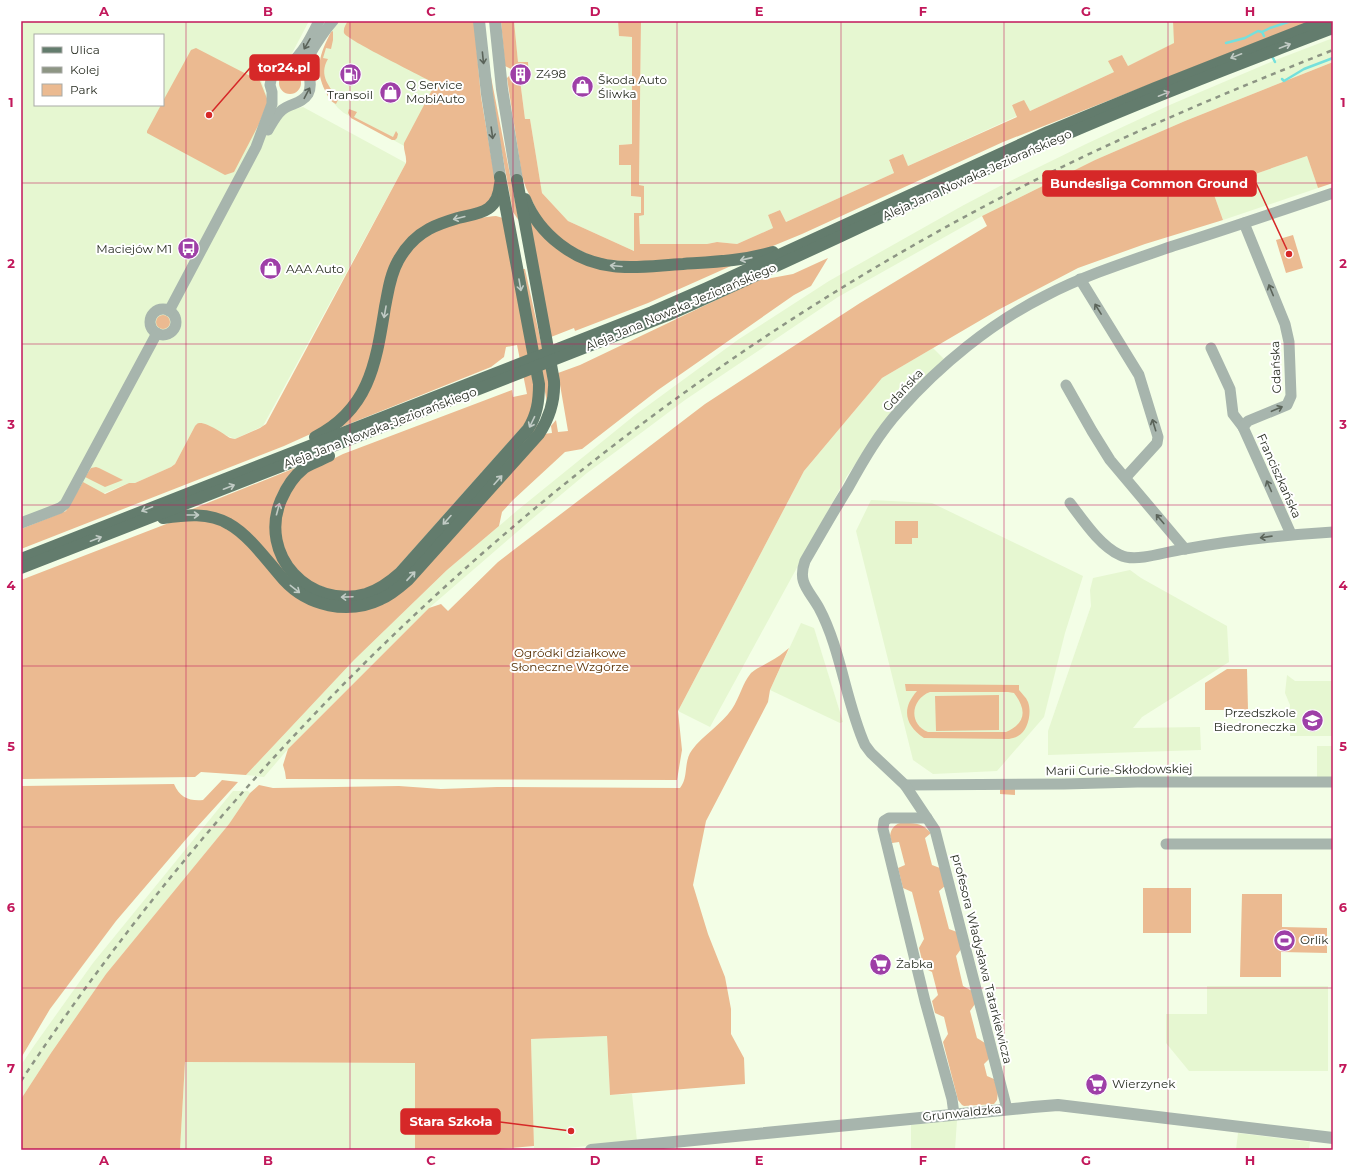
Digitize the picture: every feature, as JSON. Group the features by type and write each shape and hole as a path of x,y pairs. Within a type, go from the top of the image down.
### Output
{"main road":[{"name":"Aleja Jana Nowaka-Jeziorańskiego","path":"21,568 388,425 573,348 1048,132 1325,21"},
{"name":"Aleja Jana Nowaka-Jeziorańskiego","path":"573,348 668,315 1051,140 1333,28"},
{"path":"482,213 492,207 497,199 500,190 500,177"},
{"path":"388,425 305,468 294,478 282,496 278,507 275,530 277,543 286,564 294,574 315,590 339,597 353,597 367,594 390,582 400,573 518,441 533,421 537,410 539,384 500,177"},
{"path":"517,180 526,202 537,221 547,233 560,244 580,256 601,264 622,267 739,260 811,241"},
{"path":"141,522 187,515 199,515 221,520 239,531 293,589 305,596 327,605 355,607 369,604 382,599 395,591 408,580 534,440 550,415 555,393 554,381 517,180"},
{"path":"275,459 323,433 338,422 353,407 361,395 373,369 390,284 396,265 402,253 418,236 428,229 456,219 482,213 497,213 508,218 521,229 529,240"},
{"name":"Aleja Jana Nowaka-Jeziorańskiego","path":"21,559 275,459 511,373"}],"street":[{"path":"293,104 287,104 276,99 270,86 272,75 280,67 290,64 299,56 319,21"},
{"path":"256,147 283,110 303,100 309,91 309,56 333,21"},
{"path":"479,21 487,94 500,177"},
{"path":"488,21 493,65 510,142"},
{"path":"495,21 502,89 517,180"},
{"path":"290,64 301,67 308,76"},
{"path":"169,311 256,147 270,110 272,92"},
{"name":"Gdańska","path":"802,573 805,561 869,452 889,424 915,394 954,358 991,329 1030,304 1080,279 1333,193"},
{"name":"Gdańska","path":"1243,427 1248,421 1286,405 1292,396 1289,342 1285,324 1244,223"},
{"path":"1080,279 1139,375 1158,437 1158,443 1126,477"},
{"path":"161,309 169,311 174,316 174,328 172,331 164,334 157,333 151,328 151,316 157,310 161,309"},
{"path":"21,523 60,508 65,504 157,333"},
{"path":"1211,348 1230,389 1233,414 1243,427"},
{"path":"1066,385 1110,460 1126,477 1185,549"},
{"name":"Franciszkańska","path":"1243,427 1290,534"},
{"path":"1070,503 1096,536 1120,556 1143,557 1185,549 1290,534 1333,532"},
{"name":"profesora Władysława Tatarkiewicza","path":"802,573 804,584 820,609 829,630 865,745 905,785 936,830 1007,1109"},
{"name":"Marii Curie-Skłodowskiej","path":"905,785 1137,782 1333,782"},
{"path":"928,818 889,818 884,821 883,829 925,1001 952,1099 954,1114"},
{"path":"1166,844 1333,844"},
{"name":"Grunwaldzka","path":"591,1150 1044,1106 1080,1107 1333,1138"}],"shaded area":[{"path":"21,21 309,21 289,59 266,69 261,80 269,102 287,111 303,107 406,163 263,426 235,439 197,424 175,464 171,467 135,483 129,483 68,508 62,513 21,529"},
{"path":"339,21 344,21 439,78 406,147 344,113 327,95 319,72 321,56 331,32"},
{"path":"514,21 618,21 619,36 632,37 632,144 619,145 619,165 631,165 631,196 641,197 641,213 634,214 634,251 568,221 542,193 530,119 525,119 520,80 529,79 528,62 518,63"},
{"path":"641,21 1173,21 1175,43 1128,66 1122,55 1114,72 1030,111 1012,104 1017,116 908,166 902,154 889,161 894,173 786,222 780,210 768,215 773,228 737,244 717,242 707,244 640,244 639,215 644,215 644,186 639,186"},
{"path":"1333,38 1333,62 1185,121 1095,160 982,216 838,297 685,400 587,473 429,608 288,749 264,777 246,775 354,660 447,570 519,509 635,415 739,339 829,281 1000,186 1172,104 1273,61"},
{"path":"1307,156 1318,188 1223,220 1212,189"},
{"path":"933,348 944,359 900,401 847,476 710,727 678,711 804,471 882,378"},
{"path":"871,500 932,503 1083,576 1065,633 1044,717 997,771 933,774 913,760 856,531"},
{"path":"1130,570 1141,578 1227,626 1229,662 1142,717 1133,728 1200,727 1201,750 1048,755 1048,731 1091,606 1090,590 1093,578"},
{"path":"801,623 814,628 843,722 840,723 770,690"},
{"name":"Przedszkole Biedroneczka","path":"1287,675 1295,681 1333,681 1333,736 1290,736 1290,705 1285,693"},
{"path":"1317,746 1333,746 1333,777 1317,777"},
{"path":"233,791 248,791 250,793 229,824 106,974 21,1099 21,1065 36,1043 93,963"},
{"path":"1207,986 1328,986 1328,1071 1189,1071 1166,1043 1166,1014 1207,1014"},
{"path":"607,1036 610,1095 632,1094 637,1141 548,1150 534,1150 531,1039"},
{"path":"185,1062 415,1063 415,1150 180,1150"},
{"path":"957,1120 955,1150 911,1150 911,1125"},
{"path":"1238,1133 1310,1142 1309,1150 1236,1150"}],"green space":[{"path":"348,21 474,21 481,97 496,185 488,204 406,241 369,368 350,403 335,420 315,432 284,446 21,549 21,529 66,511 83,482 105,494 171,467 175,464 198,423 203,423 230,438 235,439 266,424 406,163 404,143 433,88 432,82 348,37 344,31"},
{"path":"501,21 514,21 518,62 528,62 529,79 520,80 525,119 530,119 542,193 568,221 634,251 634,213 641,213 641,197 631,196 631,165 619,165 619,145 632,144 632,37 619,36 618,21 641,21 639,185 644,186 644,215 639,216 640,244 707,244 717,242 737,244 773,228 768,215 780,210 786,222 894,173 889,160 903,154 908,166 1017,117 1012,105 1024,100 1030,111 1114,72 1108,61 1122,55 1128,66 1174,43 1173,21 1311,21 1003,142 802,234 768,248 747,255 636,262 598,259 565,243 541,219 522,176 507,78 511,74 525,72 524,67 511,69 505,66"},
{"path":"333,31 331,49 326,48 323,58 328,59 324,71 326,81 338,100 336,104 331,101 322,84 319,69 321,54 331,32"},
{"path":"196,48 260,81 268,101 259,124 234,172 225,175 147,133 160,106 164,106 164,99 191,50"},
{"name":"Ogródki działkowe Słoneczne Wzgórze","path":"1333,62 1333,183 1318,188 1307,156 1212,189 1223,220 1145,244 1078,268 998,310 882,378 804,471 678,711 682,750 677,780 286,779 283,765 288,749 429,608 441,604 448,611 498,562 705,404 860,303 987,226 982,216 1095,160 1185,121"},
{"path":"290,72 298,75 301,83 298,91 290,94 282,91 279,83 282,75"},
{"path":"491,77 519,221 513,212"},
{"path":"349,109 357,112 354,117 393,137 396,131 398,134 397,138 392,140 351,118 348,113"},
{"path":"496,216 503,218 533,382 534,395 529,419 386,580 363,591 336,592 308,581 287,558 279,529 286,496 294,483 307,472 343,454 512,390 513,397 527,394 517,345 506,347 504,357 491,367 339,428 360,406 399,267 406,257 422,240 437,230 462,222"},
{"path":"529,216 577,259 731,266 648,303 575,331 574,328 551,337"},
{"path":"1293,235 1303,268 1286,273 1276,240"},
{"path":"828,258 811,286 794,295 658,390 582,449 565,452 502,512 499,526 447,570 354,660 246,775 201,772 195,777 21,779 21,580 174,521 206,520 226,527 247,544 287,588 371,608 543,434 552,433 551,426 556,420 558,432 568,431 558,373 580,365 752,283 760,280 793,274"},
{"path":"522,269 525,269 549,379 548,408"},
{"path":"163,315 168,317 170,322 168,327 163,329 158,327 156,322 158,317"},
{"path":"538,424 540,424 539,426 404,578 386,592 365,601 350,603 328,601 310,595 283,573 247,532 222,516 190,510 295,468 279,491 274,504 271,519 272,537 277,554 285,569 296,582 310,592 325,598 343,601 367,598 384,590 403,576"},
{"path":"96,467 123,480 105,487 85,477 91,468"},
{"path":"895,521 918,521 918,538 912,538 912,544 895,544"},
{"path":"789,648 770,690 768,702 706,821 693,885 708,934 725,977 731,1009 731,1034 744,1058 745,1084 610,1095 607,1036 531,1039 534,1146 487,1150 415,1150 415,1063 185,1062 180,1150 21,1150 21,1099 106,974 229,824 250,793 259,785 273,788 399,786 441,789 497,787 680,788 683,784 689,755 692,750 728,715 751,673"},
{"path":"1227,669 1247,669 1248,710 1205,710 1205,683"},
{"path":"905,684 1019,685 1019,690 1028,702 1030,711 1027,726 1017,737 1009,739 924,738 913,728 907,716 909,704 917,691 906,691","holes":["930,692 1014,693 1018,699 1021,705 1022,716 1018,724 1006,732 928,732 917,723 915,718 914,712 919,700"]},
{"path":"999,695 999,730 936,731 935,696"},
{"path":"222,780 238,782 187,838 116,921 50,1009 21,1058 21,786 174,784 179,793 186,798 203,800"},
{"path":"1002,788 1015,788 1015,795 1000,794 1000,790"},
{"path":"900,823 917,824 924,827 931,833 925,838 932,865 940,868 945,886 939,891 949,929 957,932 961,949 956,956 963,986 972,991 975,1004 970,1011 977,1038 985,1043 989,1059 984,1064 987,1076 994,1079 998,1092 997,1100 994,1104 964,1106 958,1100 943,1042 948,1034 944,1017 935,1013 932,1001 938,995 932,972 924,968 919,948 924,939 912,892 903,888 898,868 905,865 899,842 892,843 890,836 893,828"},
{"path":"1143,888 1191,888 1191,933 1143,933"},
{"name":"Orlik","path":"1242,894 1282,894 1282,927 1327,928 1327,953 1281,952 1281,977 1240,977"}],"waterway":[{"path":"1226,43 1245,38 1258,31 1262,32 1291,21"},
{"path":"1262,32 1264,36"},
{"path":"1273,58 1275,62"},
{"path":"1282,79 1284,81 1304,69 1333,58"}],"railway":[{"path":"21,1081 116,947 219,820 330,699 448,584 573,478 704,379 841,288 983,207 1112,143 1244,86 1333,50"}],"place":[{"name":"Transoil","path":"350,74"},
{"name":"Z498","path":"520,74"},
{"name":"Škoda Auto Śliwka","path":"583,87"},
{"name":"Q Service MobiAuto","path":"391,92"},
{"name":"tor24.pl","path":"209,115"},
{"name":"Maciejów M1","path":"188,249"},
{"name":"Bundesliga Common Ground","path":"1289,254"},
{"name":"AAA Auto","path":"271,269"},
{"name":"Przedszkole Biedroneczka","path":"1312,720"},
{"name":"Orlik","path":"1284,940"},
{"name":"Żabka","path":"880,964"},
{"name":"Wierzynek","path":"1097,1084"},
{"name":"Stara Szkoła","path":"571,1131"}]}
